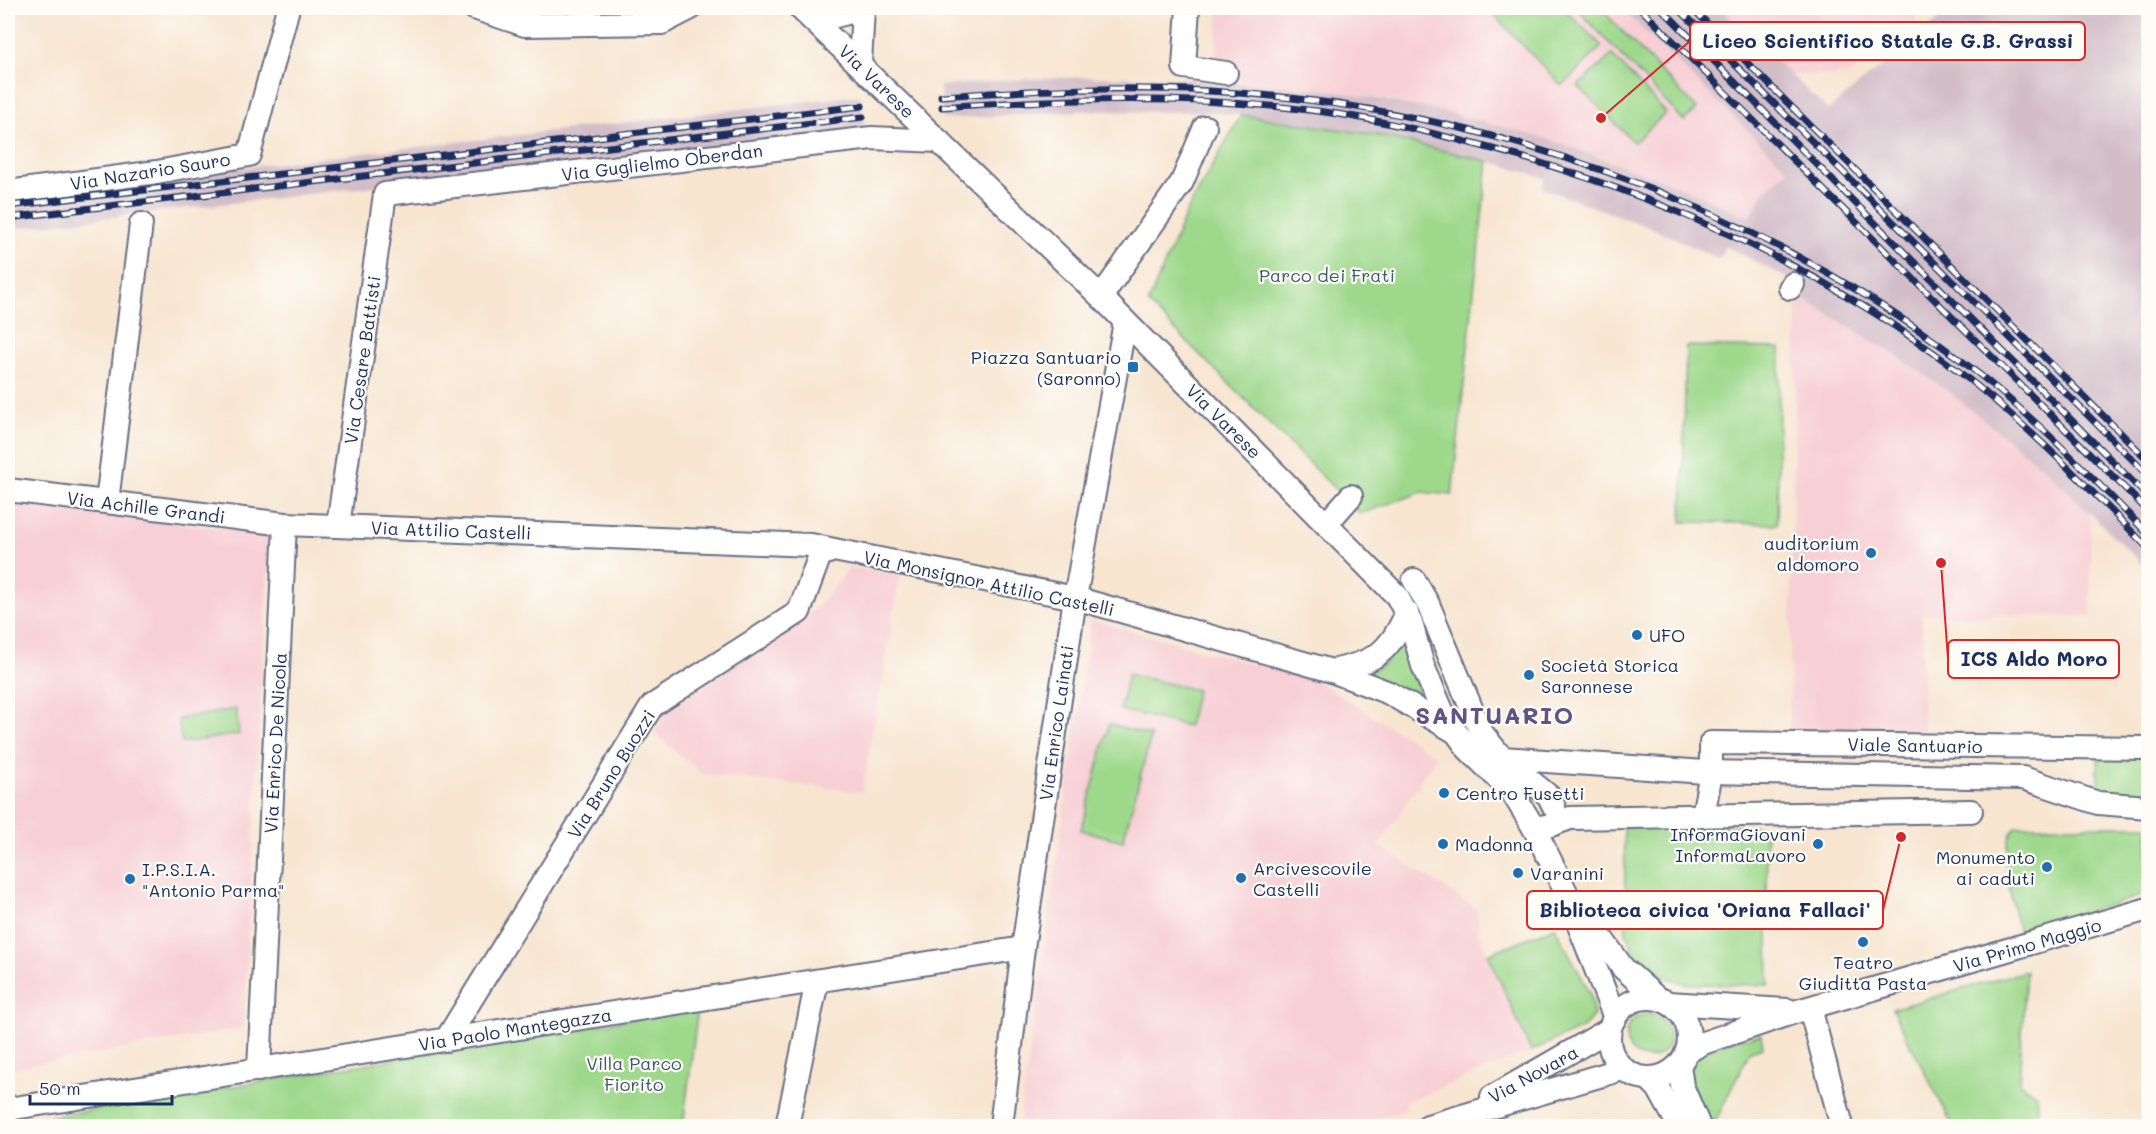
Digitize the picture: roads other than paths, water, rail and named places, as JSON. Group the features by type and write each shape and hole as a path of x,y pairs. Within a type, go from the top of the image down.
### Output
{"street":[{"name":"Via Nazario Sauro","path":"8,192 147,173 249,155 288,8"},
{"path":"474,8 525,25 662,23 691,8"},
{"name":"Via Varese","path":"800,8 1101,297 1382,579 1407,612 1429,682 1455,732 1512,792 1534,828 1566,892 1612,1024"},
{"path":"818,24 828,18 863,8 860,64"},
{"path":"1188,8 1184,67 1226,73"},
{"path":"1101,297 1182,182 1205,127"},
{"name":"Via Guglielmo Oberdan","path":"385,194 872,138 939,141"},
{"name":"Via Cesare Battisti","path":"338,526 385,194"},
{"path":"107,502 141,224"},
{"name":"Via Enrico Lainati","path":"1001,1126 1023,948 1075,598 1125,322"},
{"name":"Via Achille Grandi","path":"8,490 285,524"},
{"path":"1327,523 1351,496"},
{"name":"Via Attilio Castelli","path":"285,524 811,545 827,553"},
{"name":"Via Enrico De Nicola","path":"259,1070 285,524"},
{"name":"Via Monsignor Attilio Castelli","path":"827,553 1075,598 1332,671 1389,693 1455,732"},
{"name":"Via Bruno Buozzi","path":"446,1040 652,706 799,612 827,553"},
{"path":"1414,580 1428,604 1477,725 1501,759 1550,796 1554,807"},
{"path":"1332,671 1370,661 1381,654 1401,627 1407,612"},
{"name":"Viale Santuario","path":"1703,816 1712,772 1712,742 2148,748"},
{"path":"1501,759 1712,772"},
{"name":"Viale Santuario","path":"1712,772 1841,777 2023,778 2098,803 2148,807"},
{"path":"1534,828 1570,818 1971,812"},
{"name":"Via Varese","path":"1566,892 1623,968 1663,1001"},
{"name":"Via Primo Maggio","path":"1683,1058 1702,1043 1805,1009 2148,909"},
{"name":"Via Paolo Mantegazza","path":"8,1109 1023,948"},
{"path":"787,1126 817,981"},
{"path":"1679,1126 1658,1088 1648,1078 1623,1069 1611,1051 1612,1024 1621,1010 1638,1000 1663,1001 1677,1010 1688,1029 1683,1058 1682,1086 1699,1126"},
{"name":"Via Primo Maggio","path":"1663,1001 1805,1009"},
{"path":"1805,1009 1842,1126"},
{"name":"Via Novara","path":"1454,1118 1612,1024"},
{"path":"1648,1078 1670,1072 1683,1058"},
{"name":"Via Novara","path":"1428,1126 1623,1069"}],"railway":[{"path":"1640,8 2148,511"},
{"path":"1661,8 2148,497"},
{"path":"1678,8 2148,475"},
{"path":"1692,8 2148,460"},
{"path":"941,96 1041,90 1142,89 1209,91 1309,100 1409,117 1508,141 1605,171 1699,209 1791,253 1879,304 1962,361 2011,401 2058,444 2148,534"},
{"path":"942,107 1083,100 1176,100 1317,111 1415,129 1539,162 1602,183 1727,233 1846,295 1902,331 1957,370 2007,411 2056,456 2148,548"},
{"path":"8,206 862,106"},
{"path":"8,218 863,117"}],"place":[{"name":"Liceo Scientifico Statale G.B. Grassi","path":"1601,118"},
{"name":"Piazza Santuario (Saronno)","path":"1133,367"},
{"name":"auditorium aldomoro","path":"1871,553"},
{"name":"ICS Aldo Moro","path":"1941,563"},
{"name":"UFO","path":"1637,635"},
{"name":"Società Storica Saronnese","path":"1529,675"},
{"name":"Centro Fusetti","path":"1444,793"},
{"name":"Biblioteca civica 'Oriana Fallaci'","path":"1901,837"},
{"name":"Madonna","path":"1443,844"},
{"name":"InformaGiovani InformaLavoro","path":"1818,844"},
{"name":"Monumento ai caduti","path":"2047,867"},
{"name":"Varanini","path":"1518,873"},
{"name":"Arcivescovile Castelli","path":"1241,878"},
{"name":"I.P.S.I.A. \"Antonio Parma\"","path":"130,879"},
{"name":"Teatro Giuditta Pasta","path":"1863,942"}],"district":[{"name":"SANTUARIO","path":"1495,714"}],"park label":[{"name":"Parco dei Frati","path":"1327,275"},
{"name":"Villa Parco Fiorito","path":"634,1073"}]}
